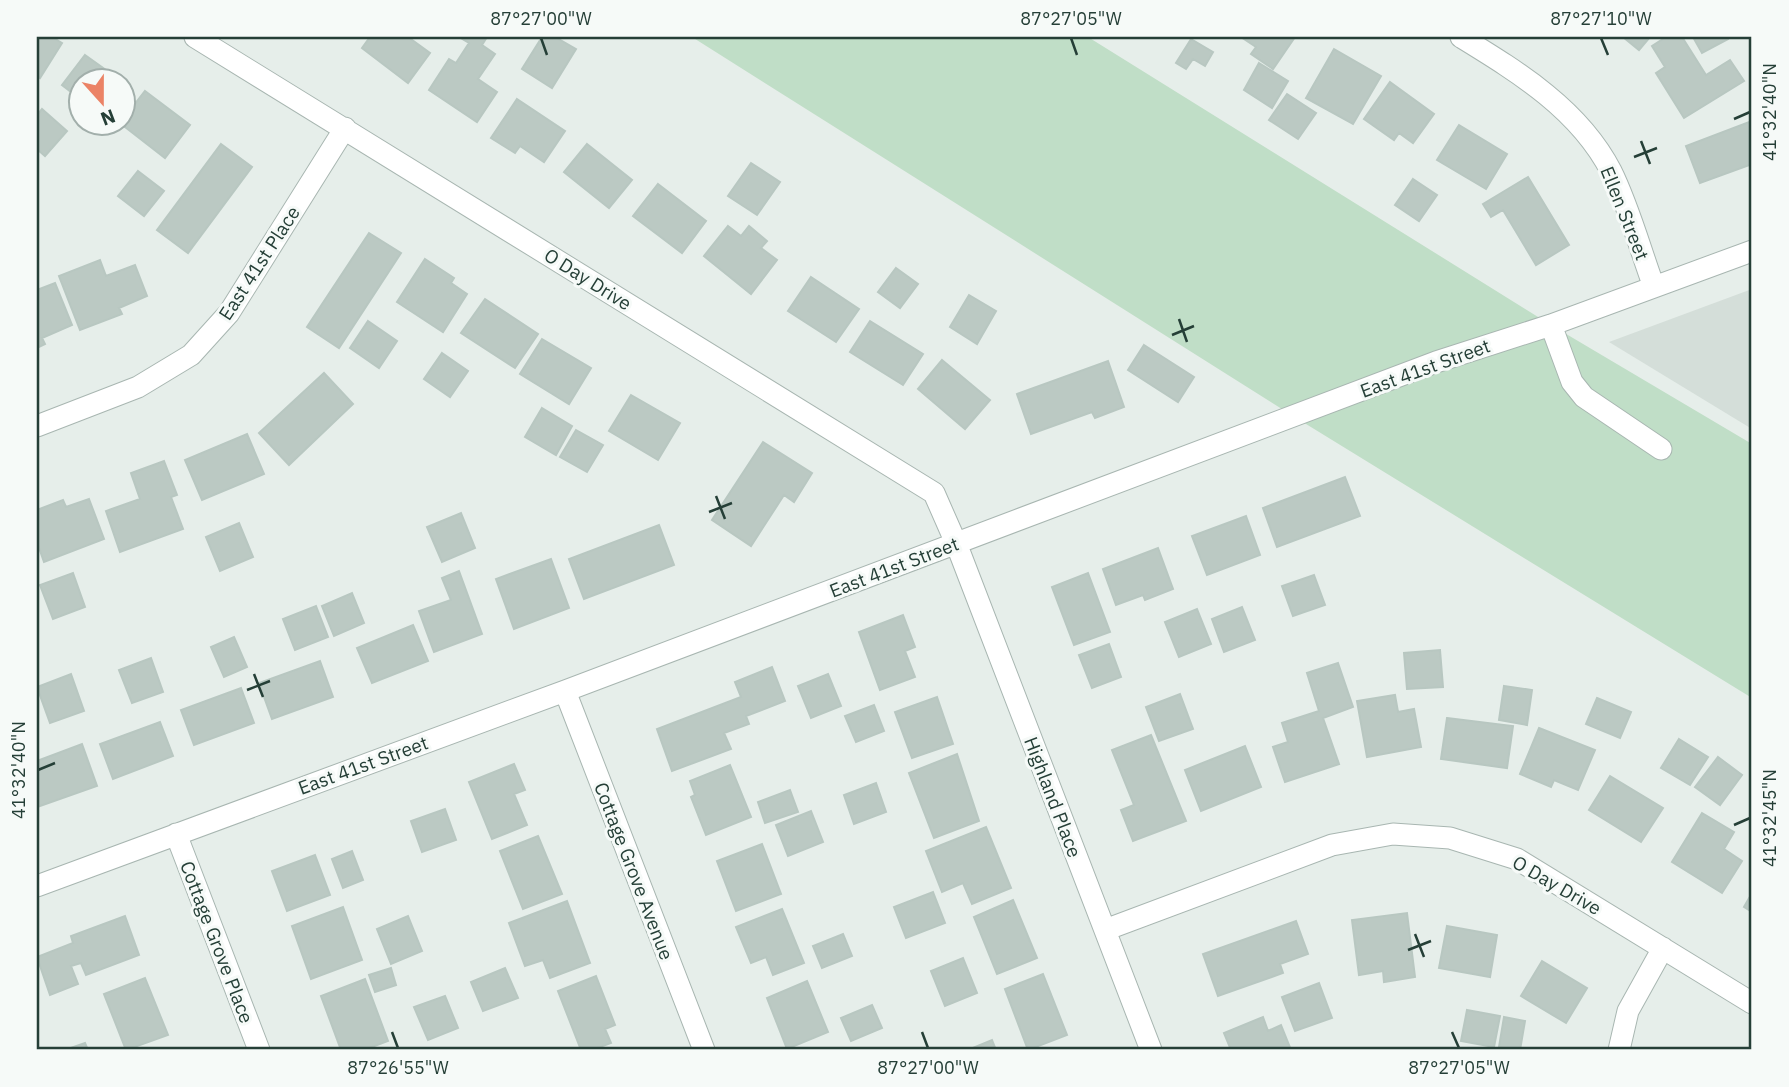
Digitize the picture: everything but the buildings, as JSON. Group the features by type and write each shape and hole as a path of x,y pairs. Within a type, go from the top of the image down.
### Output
{"street":[{"name":"O Day Drive","path":"195,37 934,493 956,543"},
{"name":"Ellen Street","path":"1461,37 1526,76 1578,123 1611,171 1654,287"},
{"name":"East 41st Place","path":"37,426 138,387 191,355 229,313 345,128"},
{"name":"East 41st Street","path":"37,886 565,691 1436,362 1551,325 1752,251"},
{"path":"1551,325 1572,382 1584,397 1661,449"},
{"name":"Highland Place","path":"956,543 1151,1050"},
{"name":"Cottage Grove Avenue","path":"565,691 704,1050"},
{"name":"Cottage Grove Place","path":"176,834 259,1050"},
{"name":"O Day Drive","path":"1105,930 1332,845 1392,834 1450,838 1517,859 1752,1003"},
{"path":"1619,1050 1628,1011 1663,948"}],"shaded area":[{"path":"1752,289 1752,429 1609,342"}],"green space":[{"path":"692,37 1088,37 1551,325 1752,444 1752,698 1293,416"}]}
